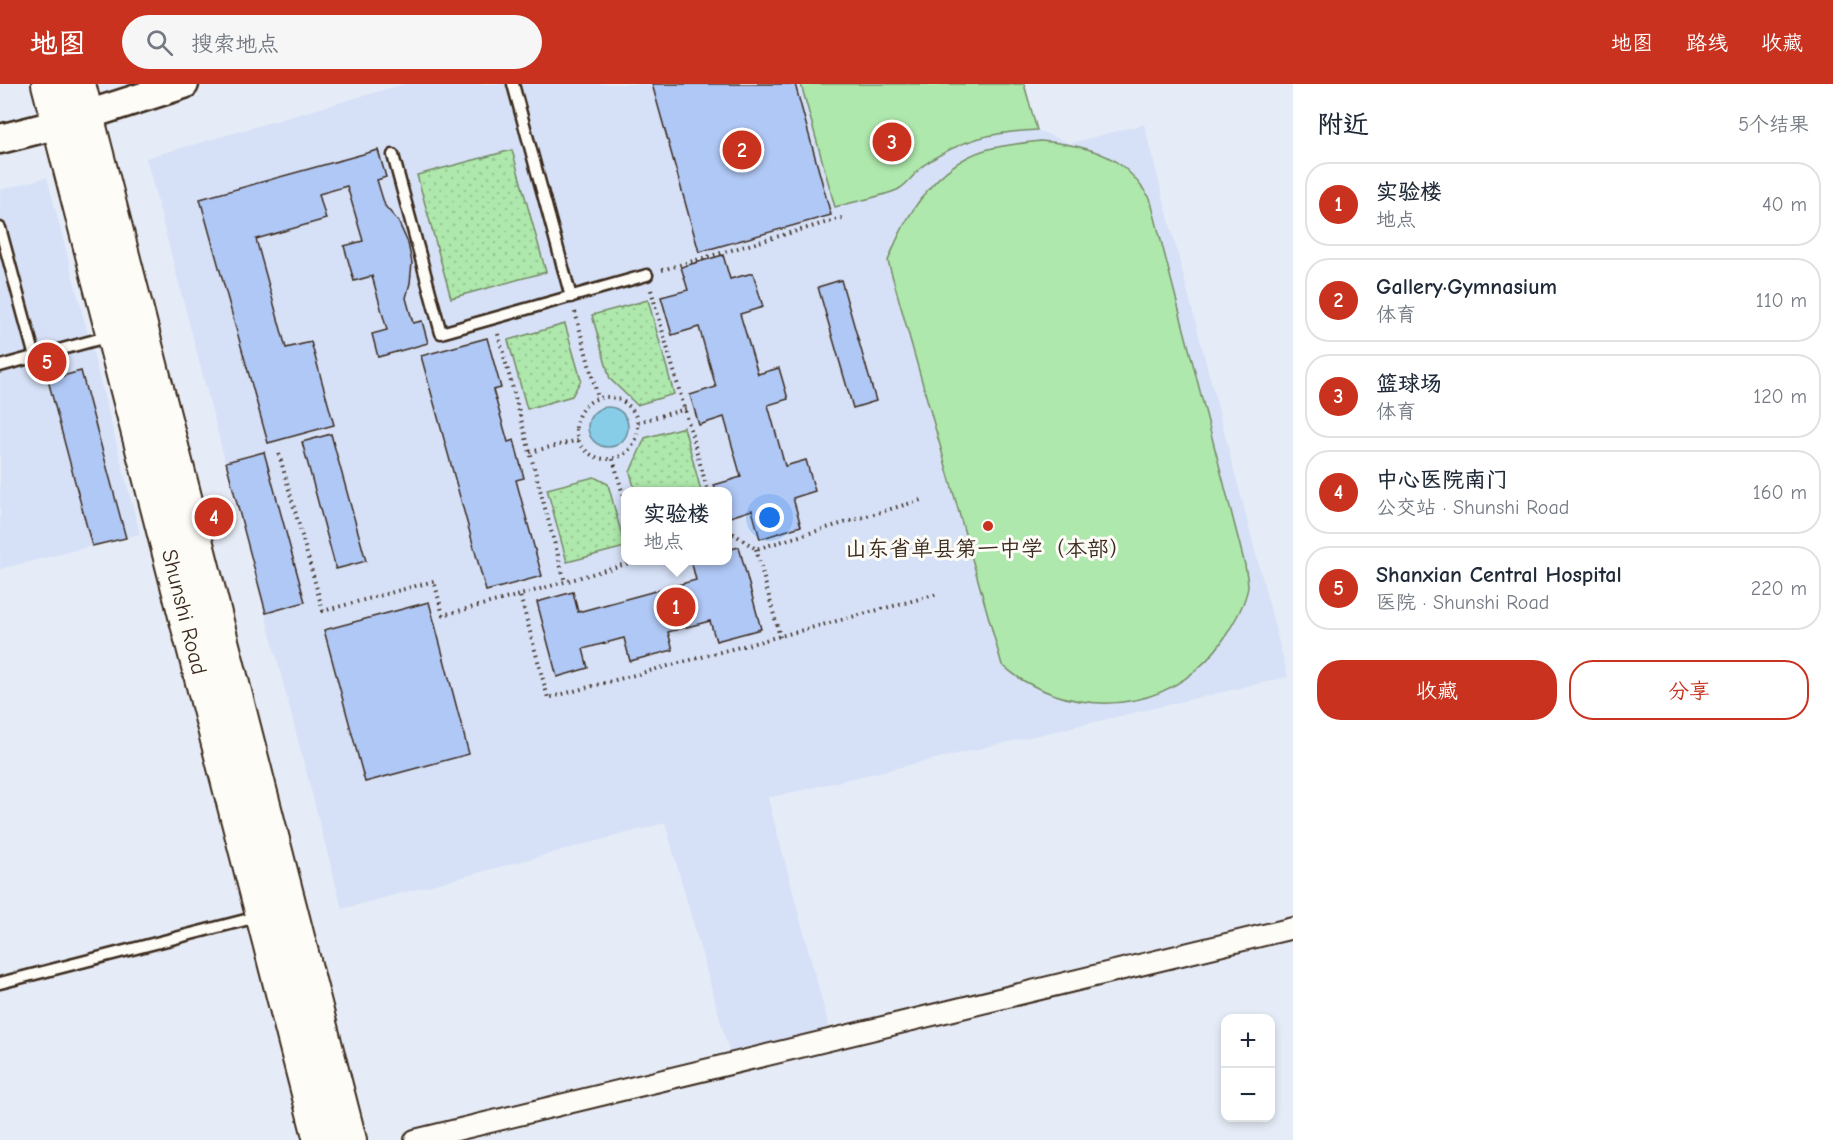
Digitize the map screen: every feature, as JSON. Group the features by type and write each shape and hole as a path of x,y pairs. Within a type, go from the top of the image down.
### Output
{"main road":[{"name":"Shunshi Road","path":"48,84 73,120 350,1140"},
{"name":"Shunshi Road","path":"79,84 73,120 113,335 320,1140"},
{"path":"0,139 73,120 184,84"}],"street":[{"path":"415,1140 1293,928"}],"lane":[{"path":"513,84 571,297"},
{"path":"393,154 441,333 647,275"},
{"path":"0,228 35,357"},
{"path":"0,366 113,335"},
{"path":"0,983 263,916"}],"path":[{"path":"707,487 647,275 842,218"},
{"path":"571,297 598,398"},
{"path":"493,319 565,582"},
{"path":"615,397 625,401 633,408 638,422 637,439 631,448 623,455 613,459 602,459 584,450 576,430 580,411 587,403 598,398 615,397"},
{"path":"638,422 686,409"},
{"path":"530,452 579,440"},
{"path":"279,454 322,611 434,581 443,615 625,565"},
{"path":"613,459 621,488"},
{"path":"756,549 921,500"},
{"path":"732,535 756,549 780,638"},
{"path":"520,595 548,698 780,638 938,594"}],"shaded area":[{"name":"山东省单县第一中学（本部）","path":"404,84 1025,84 1037,130 1070,143 1144,124 1288,677 768,798 832,1038 732,1062 665,823 342,909 146,158"},
{"path":"47,177 140,534 0,569 0,190"}],"green space":[{"path":"801,84 1024,84 1037,130 992,135 964,143 924,165 897,190 835,207"},
{"path":"1040,141 1083,148 1114,160 1130,173 1150,198 1247,576 1248,587 1239,613 1225,637 1206,661 1184,679 1160,692 1134,700 1106,703 1079,701 1051,693 1021,679 1002,665 888,261 903,226 913,210 924,194 952,167 967,157 985,150"},
{"path":"512,150 546,272 451,298 417,175"},
{"path":"648,300 674,394 637,405 610,379 592,315"},
{"path":"565,324 581,380 572,396 527,409 508,340"},
{"path":"684,427 700,487 634,487 630,472 645,438"},
{"path":"594,477 608,484 621,532 621,548 567,562 547,489"}],"water":[{"path":"608,407 622,413 628,427 622,441 608,447 594,441 588,427 594,413"}],"building":[{"path":"652,84 795,84 831,215 699,252"},
{"path":"378,150 386,177 377,180 385,206 398,221 408,243 412,263 406,298 413,323 422,321 428,343 378,357 372,334 387,330 372,276 354,281 344,246 363,241 347,186 319,194 326,219 256,239 286,348 311,342 334,425 268,443 200,199"},
{"path":"723,255 730,279 753,273 763,307 740,314 758,374 779,368 788,399 768,405 785,466 806,460 815,491 793,498 801,526 760,539 752,510 732,516 732,487 715,487 714,485 741,477 724,417 699,425 690,395 716,387 699,327 672,335 661,297 688,290 681,267"},
{"path":"841,280 876,401 853,408 818,287"},
{"path":"487,338 501,388 493,390 508,442 514,440 524,478 516,480 542,576 486,591 421,356"},
{"path":"81,371 126,538 92,546 48,380"},
{"path":"331,434 366,561 336,569 302,442"},
{"path":"264,452 305,602 266,613 226,462"},
{"path":"739,547 761,629 716,641 710,621 668,632 673,650 630,661 624,638 583,649 588,668 557,677 537,602 573,592 578,612 696,580 692,565 732,565 732,549"},
{"path":"429,602 469,754 365,782 324,630"}],"place":[{"name":"篮球场","path":"892,142"},
{"name":"Gallery·Gymnasium","path":"742,150"},
{"name":"Shanxian Central Hospital","path":"47,362"},
{"name":"中心医院南门","path":"214,517"},
{"name":"山东省单县第一中学（本部）","path":"988,526"},
{"name":"实验楼","path":"676,607"}]}
